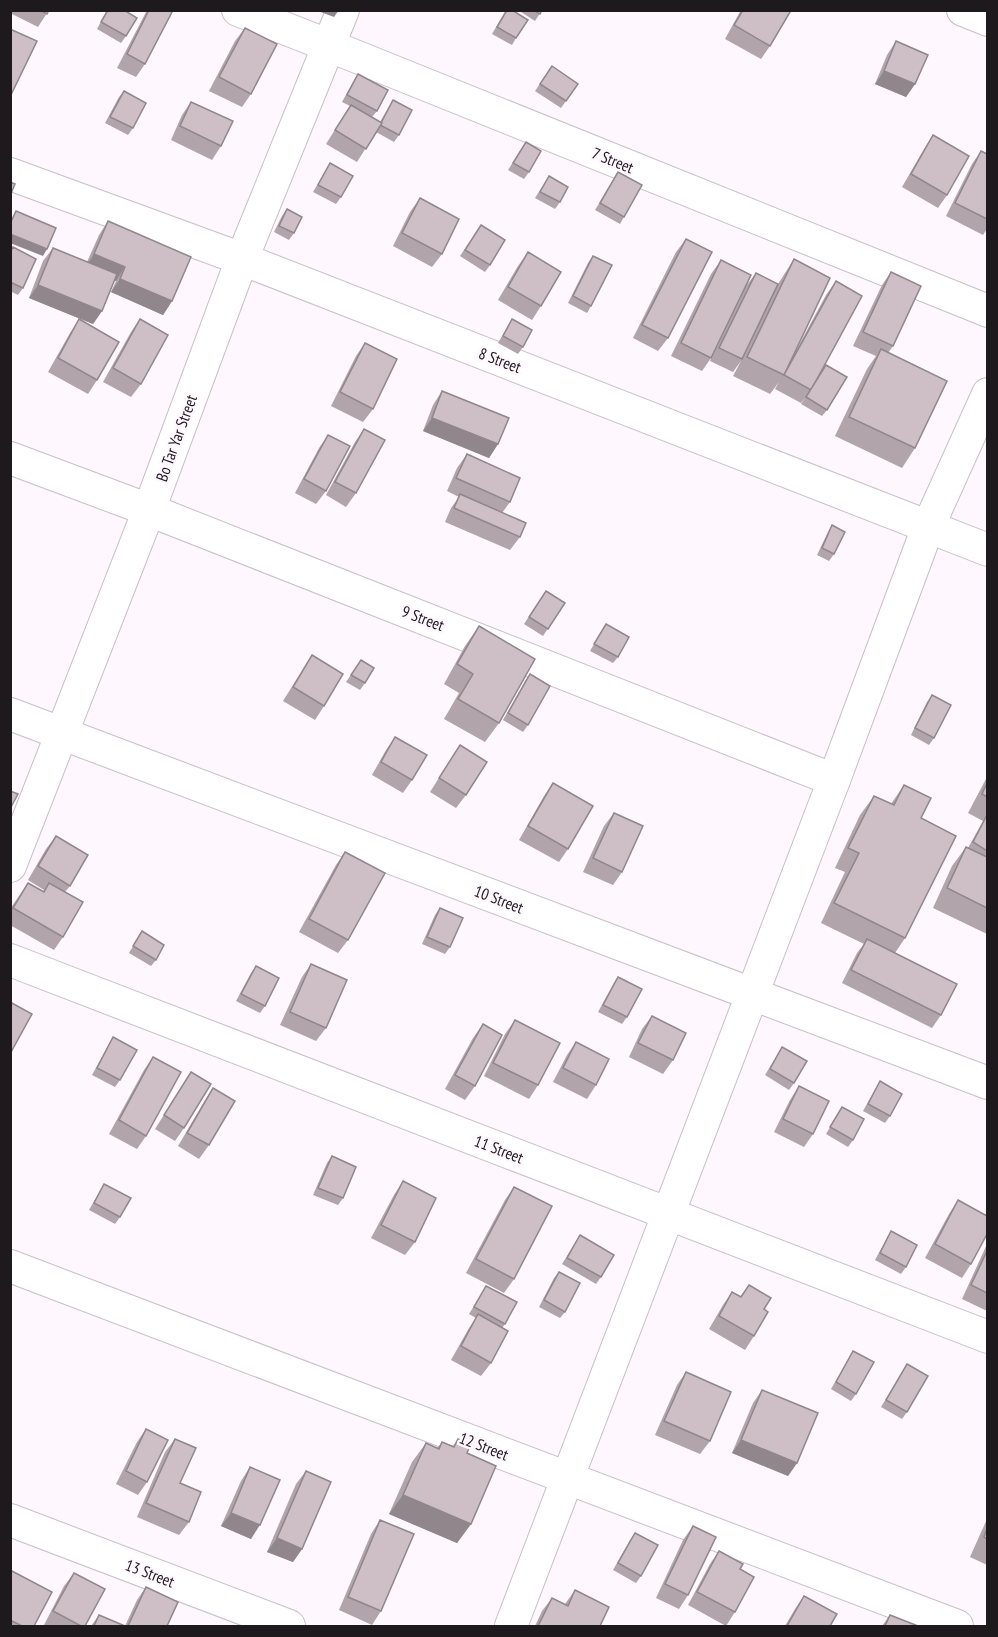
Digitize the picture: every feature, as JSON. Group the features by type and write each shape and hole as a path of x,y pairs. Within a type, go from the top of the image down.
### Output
{"street":[{"name":"7 Street","path":"238,10 987,311"},
{"name":"Bo Tar Yar Street","path":"10,866 149,510 242,259 343,10"},
{"path":"963,10 987,20"},
{"name":"8 Street","path":"10,174 242,259 987,550"},
{"path":"511,1626 753,994 928,527 987,394"},
{"name":"9 Street","path":"10,458 149,510 834,780"},
{"name":"10 Street","path":"10,714 987,1083"},
{"name":"11 Street","path":"10,960 987,1337"},
{"name":"12 Street","path":"10,1266 957,1626"},
{"name":"13 Street","path":"10,1520 289,1626"}],"building":[{"path":"108,10 124,10 137,18 126,36 101,22"},
{"path":"149,10 172,12 145,64 127,54"},
{"path":"507,10 512,10 528,20 516,38 497,27"},
{"path":"743,10 788,10 790,12 770,46 734,25"},
{"path":"245,28 277,44 251,94 219,77"},
{"path":"10,29 37,41 10,97"},
{"path":"896,41 928,55 915,84 884,71"},
{"path":"552,66 578,84 566,101 540,84"},
{"path":"358,74 388,90 377,111 347,95"},
{"path":"124,91 146,103 133,128 110,117"},
{"path":"393,100 412,110 399,135 380,125"},
{"path":"191,102 233,121 221,146 180,126"},
{"path":"351,105 382,123 366,149 335,130"},
{"path":"933,135 969,156 947,195 911,174"},
{"path":"526,142 541,151 529,172 513,163"},
{"path":"981,151 987,154 987,219 955,203"},
{"path":"330,163 353,176 341,197 318,185"},
{"path":"618,172 642,185 624,217 600,203"},
{"path":"549,176 568,187 560,202 540,192"},
{"path":"10,182 15,184 10,196"},
{"path":"420,198 459,219 442,254 402,233"},
{"path":"287,209 302,217 294,233 279,226"},
{"path":"16,211 56,228 47,249 10,234 10,224"},
{"path":"108,221 191,257 172,301 120,279 125,267 94,254"},
{"path":"481,225 505,240 490,265 465,250"},
{"path":"686,239 712,252 668,338 642,325"},
{"path":"13,247 36,259 23,288 10,282 10,252"},
{"path":"53,248 117,274 102,311 38,285"},
{"path":"528,252 561,272 541,306 508,287"},
{"path":"593,256 612,265 591,306 573,296"},
{"path":"794,259 830,278 784,375 747,357"},
{"path":"721,260 751,275 711,358 681,343"},
{"path":"891,272 921,286 893,346 863,332"},
{"path":"756,273 778,284 742,359 719,348"},
{"path":"836,281 862,296 811,390 784,375"},
{"path":"79,319 119,342 97,380 58,358"},
{"path":"140,319 168,335 141,384 113,368"},
{"path":"512,319 532,330 523,347 503,336"},
{"path":"365,343 397,359 373,409 340,392"},
{"path":"881,349 947,381 915,448 849,417"},
{"path":"826,365 847,377 827,410 806,397"},
{"path":"442,391 509,418 498,444 432,418"},
{"path":"364,429 385,440 356,493 335,482"},
{"path":"328,435 350,446 326,491 304,479"},
{"path":"467,454 520,478 510,502 456,478"},
{"path":"460,494 526,523 520,537 454,508"},
{"path":"832,525 845,532 834,554 822,548"},
{"path":"546,591 565,603 548,629 529,617"},
{"path":"606,624 629,637 618,657 594,644"},
{"path":"479,626 535,659 499,723 458,699 473,674 457,664"},
{"path":"312,655 343,674 324,706 293,687"},
{"path":"361,660 374,668 365,683 351,675"},
{"path":"530,674 550,686 528,725 508,713"},
{"path":"932,695 951,705 934,738 915,728"},
{"path":"395,737 427,755 412,780 381,762"},
{"path":"460,745 487,762 466,795 439,778"},
{"path":"553,783 593,806 568,849 528,826"},
{"path":"987,783 987,797 982,794"},
{"path":"904,785 931,798 921,818 956,836 905,938 834,903 859,853 848,848 874,796 894,805"},
{"path":"10,791 18,794 10,809"},
{"path":"614,813 643,826 622,872 593,858"},
{"path":"987,815 987,851 973,842"},
{"path":"56,836 88,855 70,886 38,866"},
{"path":"966,847 987,857 987,908 947,888"},
{"path":"345,852 385,873 348,940 309,919"},
{"path":"28,883 44,892 49,883 83,902 63,937 13,908"},
{"path":"440,908 463,918 450,947 427,937"},
{"path":"142,931 164,945 156,960 133,946"},
{"path":"867,939 957,984 941,1015 851,970"},
{"path":"311,964 347,980 326,1028 290,1012"},
{"path":"256,966 279,978 265,1006 241,994"},
{"path":"618,977 642,989 627,1017 603,1005"},
{"path":"10,1002 32,1014 10,1054"},
{"path":"652,1016 686,1033 673,1060 638,1043"},
{"path":"515,1020 560,1043 538,1085 493,1063"},
{"path":"483,1024 502,1035 475,1086 455,1075"},
{"path":"113,1037 137,1050 120,1080 97,1068"},
{"path":"576,1042 609,1059 596,1085 563,1068"},
{"path":"782,1047 807,1061 794,1083 770,1069"},
{"path":"153,1057 181,1072 146,1136 119,1120"},
{"path":"191,1072 211,1084 184,1128 164,1115"},
{"path":"880,1081 902,1094 890,1116 868,1104"},
{"path":"799,1086 829,1101 813,1134 783,1119"},
{"path":"213,1088 235,1101 209,1145 187,1133"},
{"path":"842,1107 864,1119 853,1140 830,1127"},
{"path":"332,1156 356,1167 343,1198 318,1188"},
{"path":"403,1181 436,1198 415,1242 381,1225"},
{"path":"104,1184 131,1198 120,1217 94,1203"},
{"path":"514,1187 552,1206 514,1279 476,1259"},
{"path":"958,1200 987,1216 987,1234 971,1264 935,1244"},
{"path":"891,1231 917,1245 906,1267 880,1253"},
{"path":"580,1235 614,1255 601,1277 567,1258"},
{"path":"987,1251 987,1293 971,1285"},
{"path":"559,1272 580,1283 565,1312 544,1300"},
{"path":"749,1285 771,1298 764,1309 768,1312 754,1336 719,1316 732,1292 741,1297"},
{"path":"486,1286 517,1302 505,1324 474,1307"},
{"path":"478,1314 508,1331 491,1363 461,1346"},
{"path":"853,1351 874,1362 856,1394 836,1382"},
{"path":"907,1364 928,1376 907,1412 886,1400"},
{"path":"686,1372 731,1392 710,1441 664,1421"},
{"path":"762,1390 818,1413 797,1463 741,1440"},
{"path":"146,1429 168,1440 147,1482 126,1471"},
{"path":"175,1439 196,1448 180,1483 201,1492 189,1522 146,1503"},
{"path":"458,1439 471,1444 467,1453 496,1466 471,1524 403,1495 426,1443 439,1449 442,1442 454,1447"},
{"path":"250,1467 280,1480 260,1525 231,1513"},
{"path":"306,1471 331,1482 302,1549 277,1538"},
{"path":"380,1520 414,1534 381,1611 348,1597"},
{"path":"693,1526 716,1537 688,1595 665,1584"},
{"path":"635,1533 658,1545 641,1576 618,1563"},
{"path":"719,1551 743,1564 740,1569 754,1577 735,1612 697,1592"},
{"path":"10,1570 52,1592 34,1626 22,1626 10,1620"},
{"path":"74,1573 105,1589 85,1626 53,1611"},
{"path":"146,1587 178,1602 167,1626 128,1626"},
{"path":"575,1590 609,1607 600,1626 538,1626 552,1598 568,1606"},
{"path":"804,1596 837,1614 830,1626 787,1626"},
{"path":"99,1615 125,1626 94,1626"},
{"path":"890,1615 918,1626 885,1626"}]}
